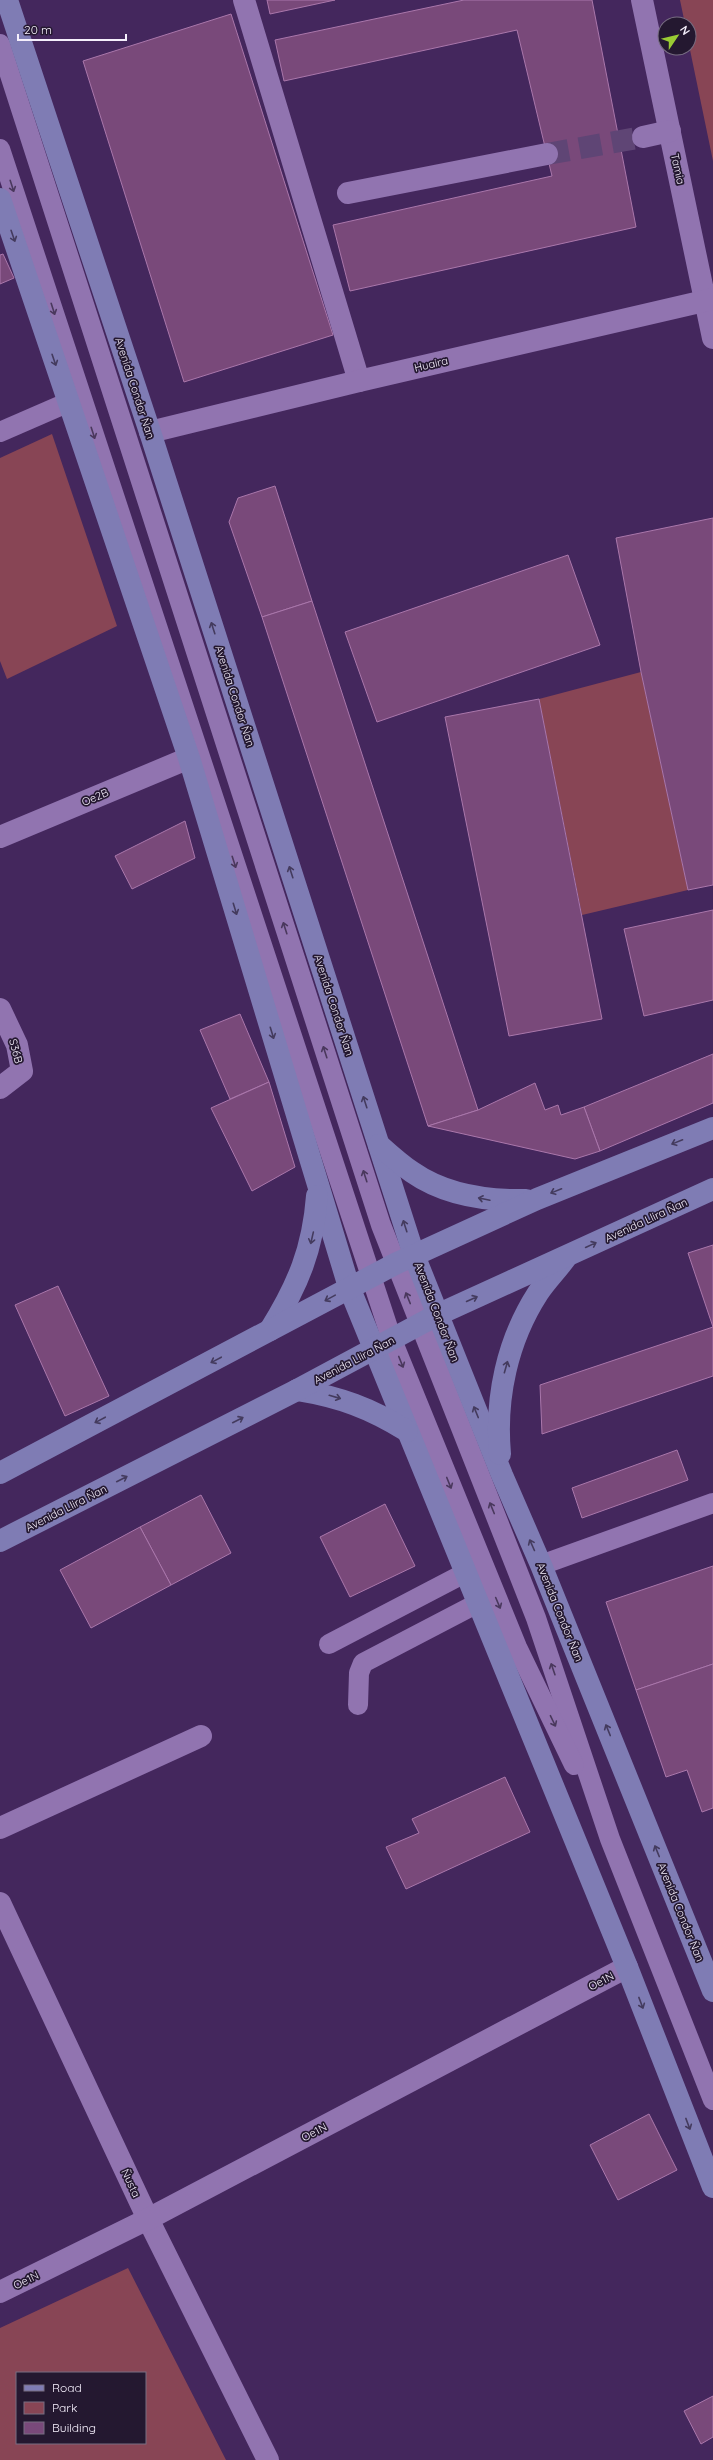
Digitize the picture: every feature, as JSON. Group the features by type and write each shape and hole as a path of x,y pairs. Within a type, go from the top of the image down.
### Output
{"main road":[{"name":"Avenida Condor Ñan","path":"7,0 150,432 379,1145 414,1255 428,1320 502,1475 541,1565 713,1991"},
{"path":"0,200 189,758 349,1287 383,1345 407,1431 627,1967 713,2187"},
{"path":"0,1473 268,1333 370,1276 537,1199 713,1128"},
{"path":"379,1145 412,1172 452,1192 494,1201 537,1199"},
{"path":"268,1333 289,1299 305,1263 315,1224 318,1185"},
{"name":"Avenida Llira Ñan","path":"0,1541 297,1390 428,1320 713,1189"},
{"path":"502,1475 498,1428 502,1380 516,1335 538,1293 567,1256"},
{"path":"297,1390 326,1395 354,1403 382,1415 407,1431"}],"street":[{"path":"244,0 359,381"},
{"name":"Tamia","path":"642,0 670,131 709,300 713,338"},
{"path":"643,137 670,131"},
{"path":"348,193 547,154"},
{"name":"Huaira","path":"150,432 359,381 709,300"},
{"name":"Oe2B","path":"0,837 189,758"},
{"name":"S36B","path":"0,1009 17,1045 22,1071 0,1088"},
{"path":"0,1828 201,1736"},
{"name":"Ñusta","path":"0,1902 148,2219 268,2460"},
{"name":"Oe1N","path":"1,2289 148,2219 627,1967"}],"lane":[{"path":"0,44 395,1264 428,1320 536,1618 610,1839 713,2100"},
{"path":"0,148 370,1276 383,1345 517,1647 610,1839"},
{"path":"0,432 69,402"},
{"path":"541,1565 713,1503"},
{"path":"329,1644 465,1573"},
{"path":"358,1705 359,1673 363,1663 478,1603"}],"green space":[{"path":"680,0 713,0 713,161 691,56 697,56 697,16 683,16"},
{"path":"52,434 117,626 7,679 0,661 0,458"},
{"path":"641,672 688,890 582,915 539,699"},
{"path":"128,2268 226,2460 0,2460 0,2328"}],"building":[{"path":"267,0 335,0 270,14"},
{"path":"464,0 592,0 636,227 350,291 333,225 552,176 517,30 284,81 275,40"},
{"path":"231,14 333,335 184,382 83,61"},
{"path":"3,254 14,278 0,284 0,255"},
{"path":"275,486 312,601 262,617 229,522 238,498"},
{"path":"713,518 713,885 688,890 641,672 616,538"},
{"path":"568,555 600,645 377,722 345,632"},
{"path":"312,601 478,1110 428,1126 262,617"},
{"path":"539,699 602,1019 509,1036 445,717"},
{"path":"185,821 195,858 132,889 115,856"},
{"path":"713,910 713,1000 644,1016 624,929"},
{"path":"240,1014 269,1082 230,1099 200,1030"},
{"path":"713,1054 713,1103 600,1151 584,1107"},
{"path":"269,1082 295,1167 252,1191 211,1108"},
{"path":"535,1083 545,1110 558,1105 561,1115 584,1107 600,1151 575,1159 428,1126 478,1110"},
{"path":"713,1245 713,1327 688,1253"},
{"path":"58,1286 109,1396 65,1416 15,1305"},
{"path":"713,1327 713,1376 542,1434 540,1385"},
{"path":"677,1450 688,1480 582,1518 572,1488"},
{"path":"201,1495 231,1553 171,1585 140,1527"},
{"path":"385,1504 415,1566 350,1597 320,1537"},
{"path":"140,1527 171,1585 91,1628 60,1570"},
{"path":"713,1566 713,1664 636,1690 606,1602"},
{"path":"713,1664 713,1808 702,1812 687,1770 666,1777 636,1690"},
{"path":"505,1777 530,1832 406,1889 386,1847 419,1833 412,1819"},
{"path":"649,2114 677,2170 618,2200 590,2145"},
{"path":"713,2396 713,2437 701,2444 684,2411"}],"tunnel":[{"path":"547,154 643,137"}]}
